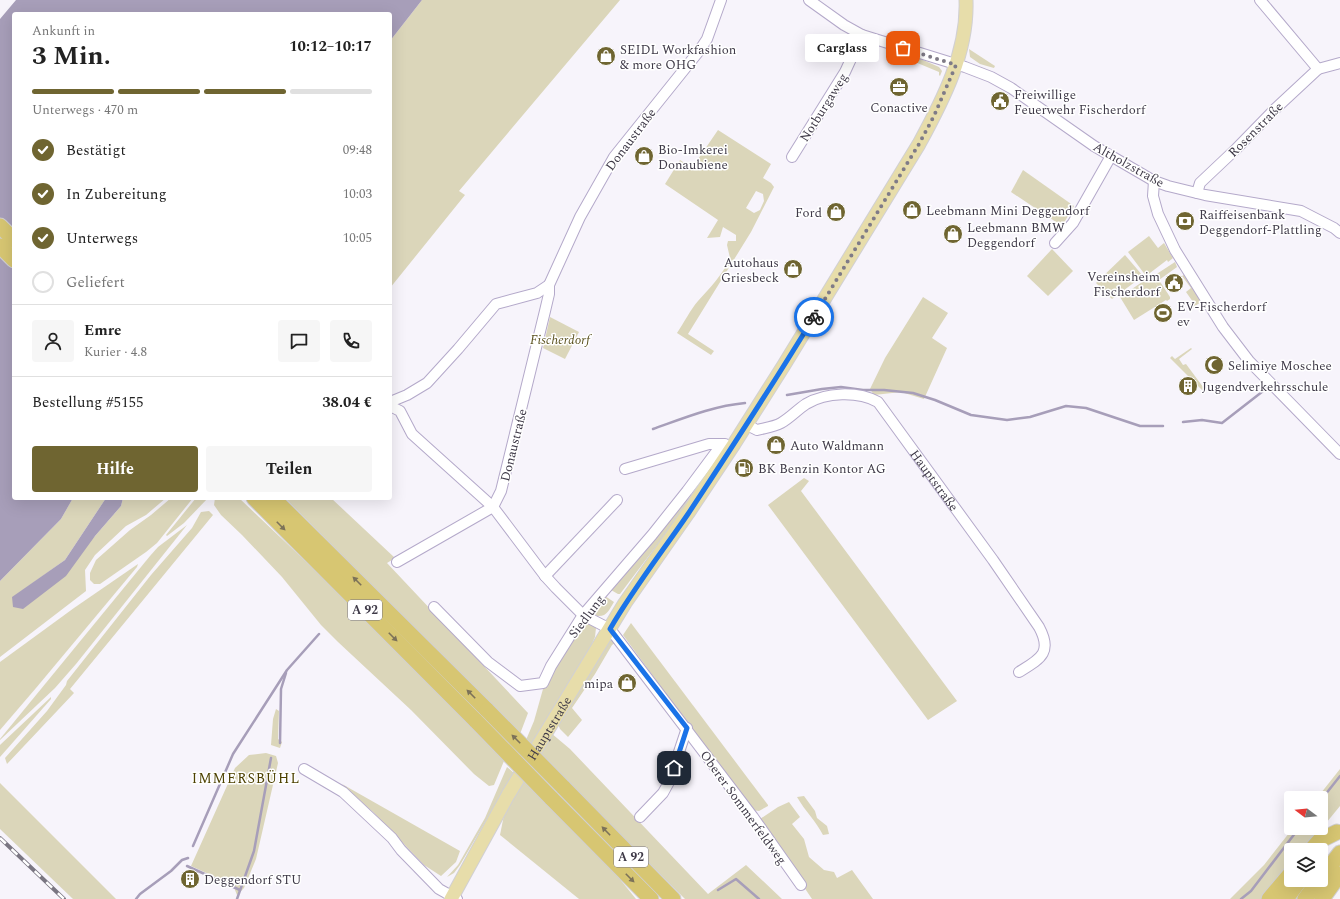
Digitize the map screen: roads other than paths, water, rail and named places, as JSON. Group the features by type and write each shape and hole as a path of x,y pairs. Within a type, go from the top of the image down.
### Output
{"highway":[{"path":"0,226 12,238"},
{"path":"0,246 12,258"},
{"name":"A 92","path":"256,500 651,899"},
{"name":"A 92","path":"275,500 487,710 673,899"},
{"path":"1317,843 1338,830"},
{"path":"1328,844 1338,830"},
{"path":"1328,869 1340,853"},
{"path":"1322,899 1340,874"},
{"path":"1269,899 1284,881"},
{"path":"1286,899 1295,887"},
{"path":"1305,899 1314,887"}],"main road":[{"name":"Hauptstraße","path":"454,898 508,795 625,603 688,513 728,444 747,425 919,144 934,116 956,65 962,46 966,0"}],"street":[{"name":"Donaustraße","path":"493,507 501,491 549,294 549,285 580,217 614,157 699,51 707,38 721,0"},
{"path":"809,0 844,25 862,35 956,65"},
{"path":"1260,0 1318,69"},
{"name":"Notburgaweg","path":"792,157 845,72 862,35"},
{"name":"Rosenstraße","path":"1197,193 1200,183 1236,150 1275,109 1318,69 1340,63"},
{"name":"Altholzstraße","path":"956,65 991,77 1011,88 1094,146 1154,181 1197,193 1300,211 1319,219 1340,233"},
{"path":"1055,243 1073,223 1111,156"},
{"path":"1154,181 1153,196 1158,214 1175,250 1223,327 1250,361 1340,454"},
{"path":"392,401 407,396 427,382 458,349 496,304 537,293 549,285"},
{"path":"528,296 536,299 542,304 545,311"},
{"name":"Hauptstraße","path":"747,425 757,430 780,424 806,404 822,397 846,395 869,397 878,402 989,554 1039,627 1046,644 1043,654 1038,660 1019,672"},
{"path":"400,411 407,396"},
{"path":"392,407 400,411 412,434 493,507 397,562"},
{"path":"625,469 709,444 728,444"},
{"name":"Siedlung","path":"434,607 488,662 520,686 543,683 580,611 652,535 687,491 728,444"},
{"path":"545,576 617,500"},
{"name":"Siedlung","path":"493,507 545,576 580,611"},
{"path":"580,611 610,629"},
{"name":"Oberer Sommerfeldweg","path":"610,629 687,728 753,817 801,886"},
{"name":"Oberer Sommerfeldweg","path":"640,818 663,793 669,782 687,728"},
{"name":"Hauptstraße","path":"304,769 343,792 392,838 401,850 439,889 454,898"}],"waterway":[{"path":"787,395 841,387 863,390 884,390 913,393 935,400 971,415 1007,420 1030,417 1066,406 1086,408 1140,426 1163,426"},
{"path":"1183,422 1202,420 1222,423 1267,388"},
{"path":"653,429 710,410 745,403"},
{"path":"193,846 233,754 287,670 319,634"},
{"path":"280,743 281,689 286,673"},
{"path":"237,899 254,851 271,758"},
{"path":"1328,791 1340,776"},
{"path":"1241,899 1251,891 1294,835"},
{"path":"136,899 140,894 171,871 182,860 188,858"},
{"path":"187,866 240,890"},
{"path":"718,890 736,879 759,899"}],"railway":[{"path":"0,838 64,899"}],"place":[{"name":"Carglass","path":"903,48"},
{"name":"SEIDL Workfashion & more OHG","path":"606,56"},
{"name":"Conactive","path":"899,87"},
{"name":"Freiwillige Feuerwehr Fischerdorf","path":"1000,101"},
{"name":"Bio-Imkerei Donaubiene","path":"644,156"},
{"name":"Leebmann Mini Deggendorf","path":"912,210"},
{"name":"Ford","path":"836,212"},
{"name":"Raiffeisenbank Deggendorf-Plattling","path":"1185,221"},
{"name":"Leebmann BMW Deggendorf","path":"953,234"},
{"name":"Autohaus Griesbeck","path":"793,269"},
{"name":"Vereinsheim Fischerdorf","path":"1174,283"},
{"name":"EV-Fischerdorf ev","path":"1163,313"},
{"name":"Selimiye Moschee","path":"1214,365"},
{"name":"Jugendverkehrsschule","path":"1188,386"},
{"name":"Auto Waldmann","path":"776,445"},
{"name":"BK Benzin Kontor AG","path":"744,468"},
{"name":"mipa","path":"627,683"},
{"name":"Deggendorf STU","path":"190,879"}],"district":[{"name":"IMMERSBÜHL","path":"246,778"}],"park label":[{"name":"Fischerdorf","path":"560,339"}]}
